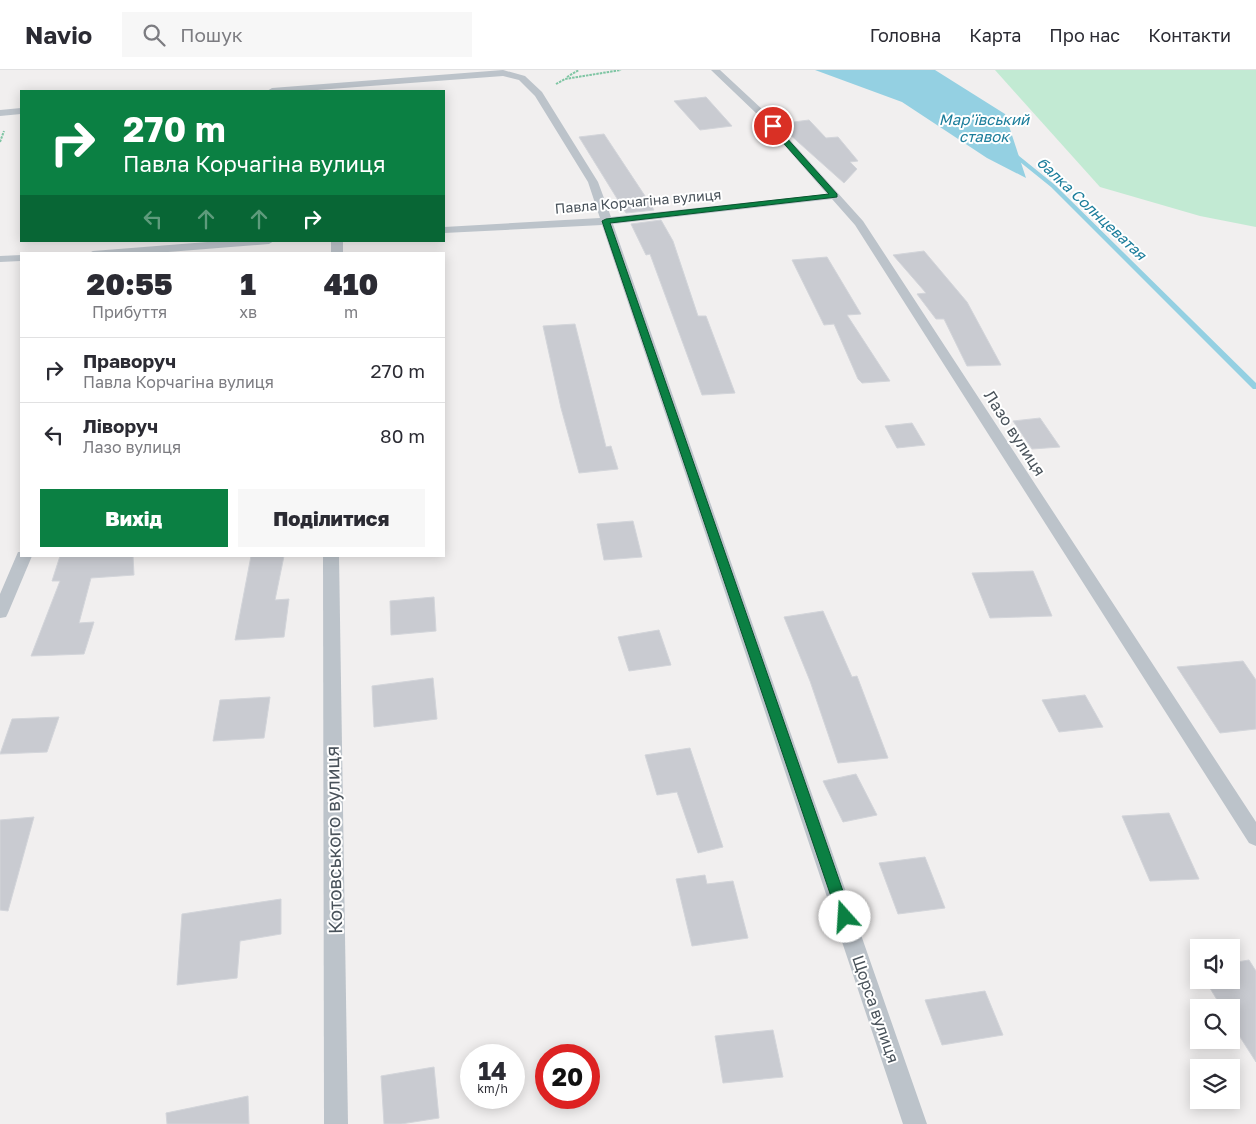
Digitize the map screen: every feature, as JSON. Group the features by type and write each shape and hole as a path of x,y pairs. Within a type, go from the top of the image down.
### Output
{"lane":[{"name":"Лазо вулиця","path":"715,70 760,112 859,223 1256,838"},
{"name":"Щорса вулиця","path":"286,90 502,74 522,78 539,94 593,182 743,616 915,1124"},
{"path":"0,113 20,111"},
{"name":"Павла Корчагіна вулиця","path":"445,230 606,221 834,196"},
{"path":"121,252 256,242"},
{"path":"0,259 20,258"},
{"path":"0,613 24,557"},
{"name":"Котовського вулиця","path":"331,557 336,1124"}],"path":[{"path":"539,94 579,70"},
{"path":"565,79 621,70"}],"green space":[{"path":"995,70 1256,70 1256,227 1200,216 1100,187"}],"water":[{"name":"Мар'ївський ставок","path":"815,70 935,70 1005,114 1026,178 987,158 902,102"}],"building":[{"path":"706,97 732,126 700,130 674,101"},
{"path":"809,120 826,138 838,137 858,161 850,162 857,169 844,183 778,124"},
{"path":"604,134 654,210 626,213 579,137"},
{"path":"661,220 673,241 698,316 706,316 735,393 702,395 650,254 646,255 631,224"},
{"path":"924,251 967,302 1001,365 967,366 944,319 936,319 917,294 926,293 893,255"},
{"path":"827,257 861,314 847,315 890,381 862,383 858,379 834,324 824,325 792,260"},
{"path":"575,324 606,447 611,446 618,469 579,473 561,408 543,326"},
{"path":"1040,418 1060,447 1032,449 1013,421"},
{"path":"912,423 925,445 897,448 885,426"},
{"path":"633,521 642,557 604,560 597,524"},
{"path":"60,557 133,557 134,575 91,578 79,623 94,622 84,654 31,656 60,581 52,581"},
{"path":"251,557 284,557 275,600 289,599 284,637 235,640"},
{"path":"1033,571 1052,616 990,618 972,573"},
{"path":"434,597 436,631 391,635 390,601"},
{"path":"823,611 852,677 857,676 888,758 838,763 810,681 784,617"},
{"path":"659,630 671,665 629,671 618,637"},
{"path":"1243,661 1256,680 1256,729 1220,733 1177,667"},
{"path":"433,678 437,719 374,727 372,686"},
{"path":"1085,695 1103,727 1059,732 1042,700"},
{"path":"270,697 264,738 213,741 220,700"},
{"path":"59,717 47,752 0,754 12,719"},
{"path":"690,748 723,847 698,853 677,792 657,795 645,755"},
{"path":"856,774 877,815 843,822 823,781"},
{"path":"1169,813 1199,879 1150,881 1122,816"},
{"path":"34,817 8,911 0,910 0,820"},
{"path":"925,857 945,908 898,914 879,863"},
{"path":"705,875 707,884 733,881 748,938 692,946 676,879"},
{"path":"281,899 281,934 240,941 237,978 177,985 182,914"},
{"path":"1249,960 1256,971 1256,1062 1240,1037 1240,999 1217,999 1210,989 1240,989 1240,962"},
{"path":"985,991 1003,1035 942,1045 925,1000"},
{"path":"773,1030 783,1077 723,1083 715,1036"},
{"path":"434,1067 439,1118 401,1124 384,1124 381,1076"},
{"path":"248,1096 249,1124 167,1124 166,1113"}],"waterway":[{"name":"балка Солнцеватая","path":"1011,152 1053,186 1256,387"}],"route":[{"path":"773,126 834,196 606,221 845,917"}]}
